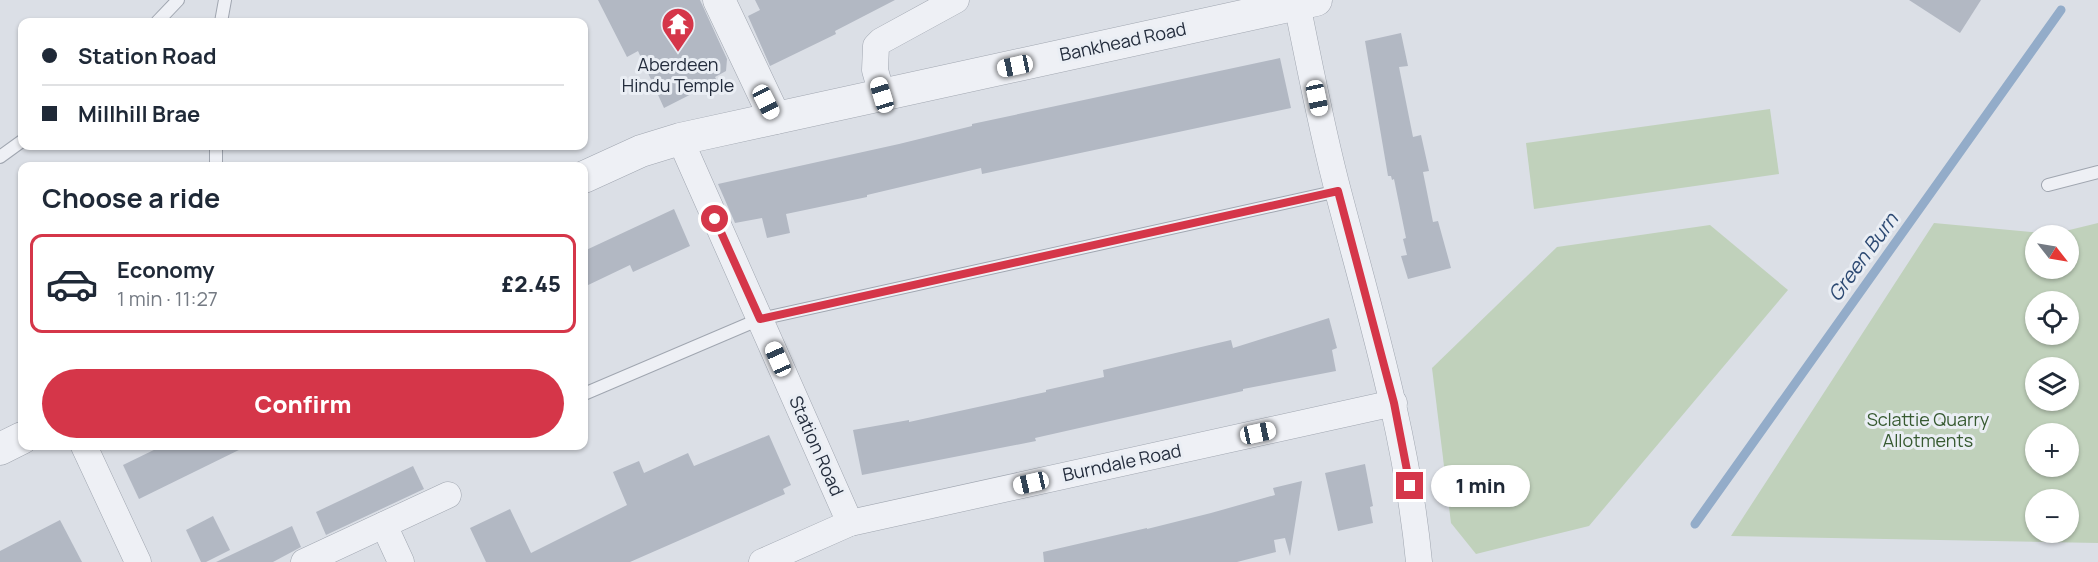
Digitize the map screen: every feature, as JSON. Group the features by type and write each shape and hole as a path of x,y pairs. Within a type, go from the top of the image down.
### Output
{"street":[{"path":"719,0 775,118"},
{"path":"882,95 875,70 876,46 929,6 956,0"},
{"path":"1306,2 1338,191 1394,403 1414,506 1419,562"},
{"name":"Bankhead Road","path":"588,175 641,151 680,139 882,95 1263,6 1306,2"},
{"name":"Station Road","path":"680,139 850,523"},
{"name":"Burndale Road","path":"762,562 850,523 1394,403"},
{"path":"0,449 18,440"},
{"path":"86,450 138,562"},
{"path":"304,562 448,495"},
{"path":"384,525 401,562"}],"lane":[{"path":"161,18 178,0"},
{"path":"222,18 225,0"},
{"path":"0,157 18,144"},
{"path":"2048,185 2098,172"},
{"path":"588,392 760,319 1338,191"}],"green space":[{"path":"1770,109 1779,174 1534,209 1526,143"},
{"name":"Sclattie Quarry Allotments","path":"1934,223 2025,231 2025,279 2079,279 2079,228 2098,223 2098,543 2079,543 2079,489 2025,489 2025,542 1731,536"},
{"path":"1710,225 1788,290 1589,526 1476,554 1451,523 1432,368 1557,247"}],"building":[{"name":"Aberdeen Hindu Temple","path":"598,0 700,0 727,59 726,71 715,77 717,81 664,108 638,51 627,57"},
{"path":"755,0 895,0 835,31 836,34 770,66 748,16 760,10"},
{"path":"1909,0 1981,0 1960,33"},
{"path":"1401,33 1408,66 1399,67 1413,137 1421,135 1429,171 1423,172 1433,222 1438,221 1451,268 1408,279 1401,256 1407,255 1403,239 1406,238 1394,179 1388,176 1365,41"},
{"path":"1280,58 1291,108 982,174 981,168 867,195 867,197 786,214 790,233 767,238 762,218 735,223 718,184 899,144 972,126 972,124"},
{"path":"674,209 690,246 633,272 630,265 588,285 588,249"},
{"path":"1329,318 1337,348 1332,350 1336,371 1243,389 1243,391 1035,438 1036,441 862,475 853,430 909,420 909,422 1046,392 1046,390 1104,377 1103,370 1231,340 1233,348"},
{"path":"769,435 791,485 783,489 785,494 630,562 486,562 470,528 510,509 531,553 627,505 613,472 639,461 644,473 688,453 694,466"},
{"path":"154,450 239,450 139,499 123,465"},
{"path":"1365,464 1373,506 1370,507 1373,523 1338,531 1325,473"},
{"path":"413,466 424,489 326,535 316,512"},
{"path":"1302,481 1290,556 1285,538 1274,540 1276,552 1237,562 1044,562 1043,552 1211,513 1275,495 1273,488"},
{"path":"213,516 230,550 206,562 201,562 186,530"},
{"path":"60,520 82,562 0,562 0,551"},
{"path":"292,526 301,547 273,562 216,562"}],"waterway":[{"name":"Green Burn","path":"1695,524 2061,10"}],"place":[{"name":"Aberdeen Hindu Temple","path":"678,53"}],"route":[{"path":"715,219 760,319 1338,191 1394,403 1410,486"}]}
